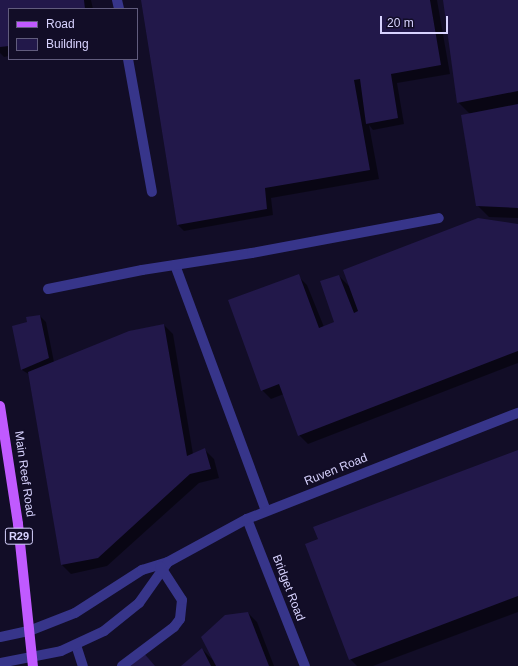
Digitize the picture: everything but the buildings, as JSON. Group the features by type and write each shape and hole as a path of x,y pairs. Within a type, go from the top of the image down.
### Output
{"main road":[{"name":"Main Reef Road","path":"0,406 18,524 33,662"}],"street":[{"path":"128,60 152,192"},
{"path":"48,289 439,218"},
{"path":"175,265 266,512"},
{"name":"Ruven Road","path":"0,637 30,631 74,613 142,570 164,566 247,519 518,413"},
{"name":"Bridget Road","path":"247,519 304,666"},
{"path":"122,666 174,627 180,619 182,600 164,566"},
{"name":"Ruven Road","path":"0,663 33,662 76,645 122,619 151,589 164,566"},
{"path":"76,645 83,666"}]}
